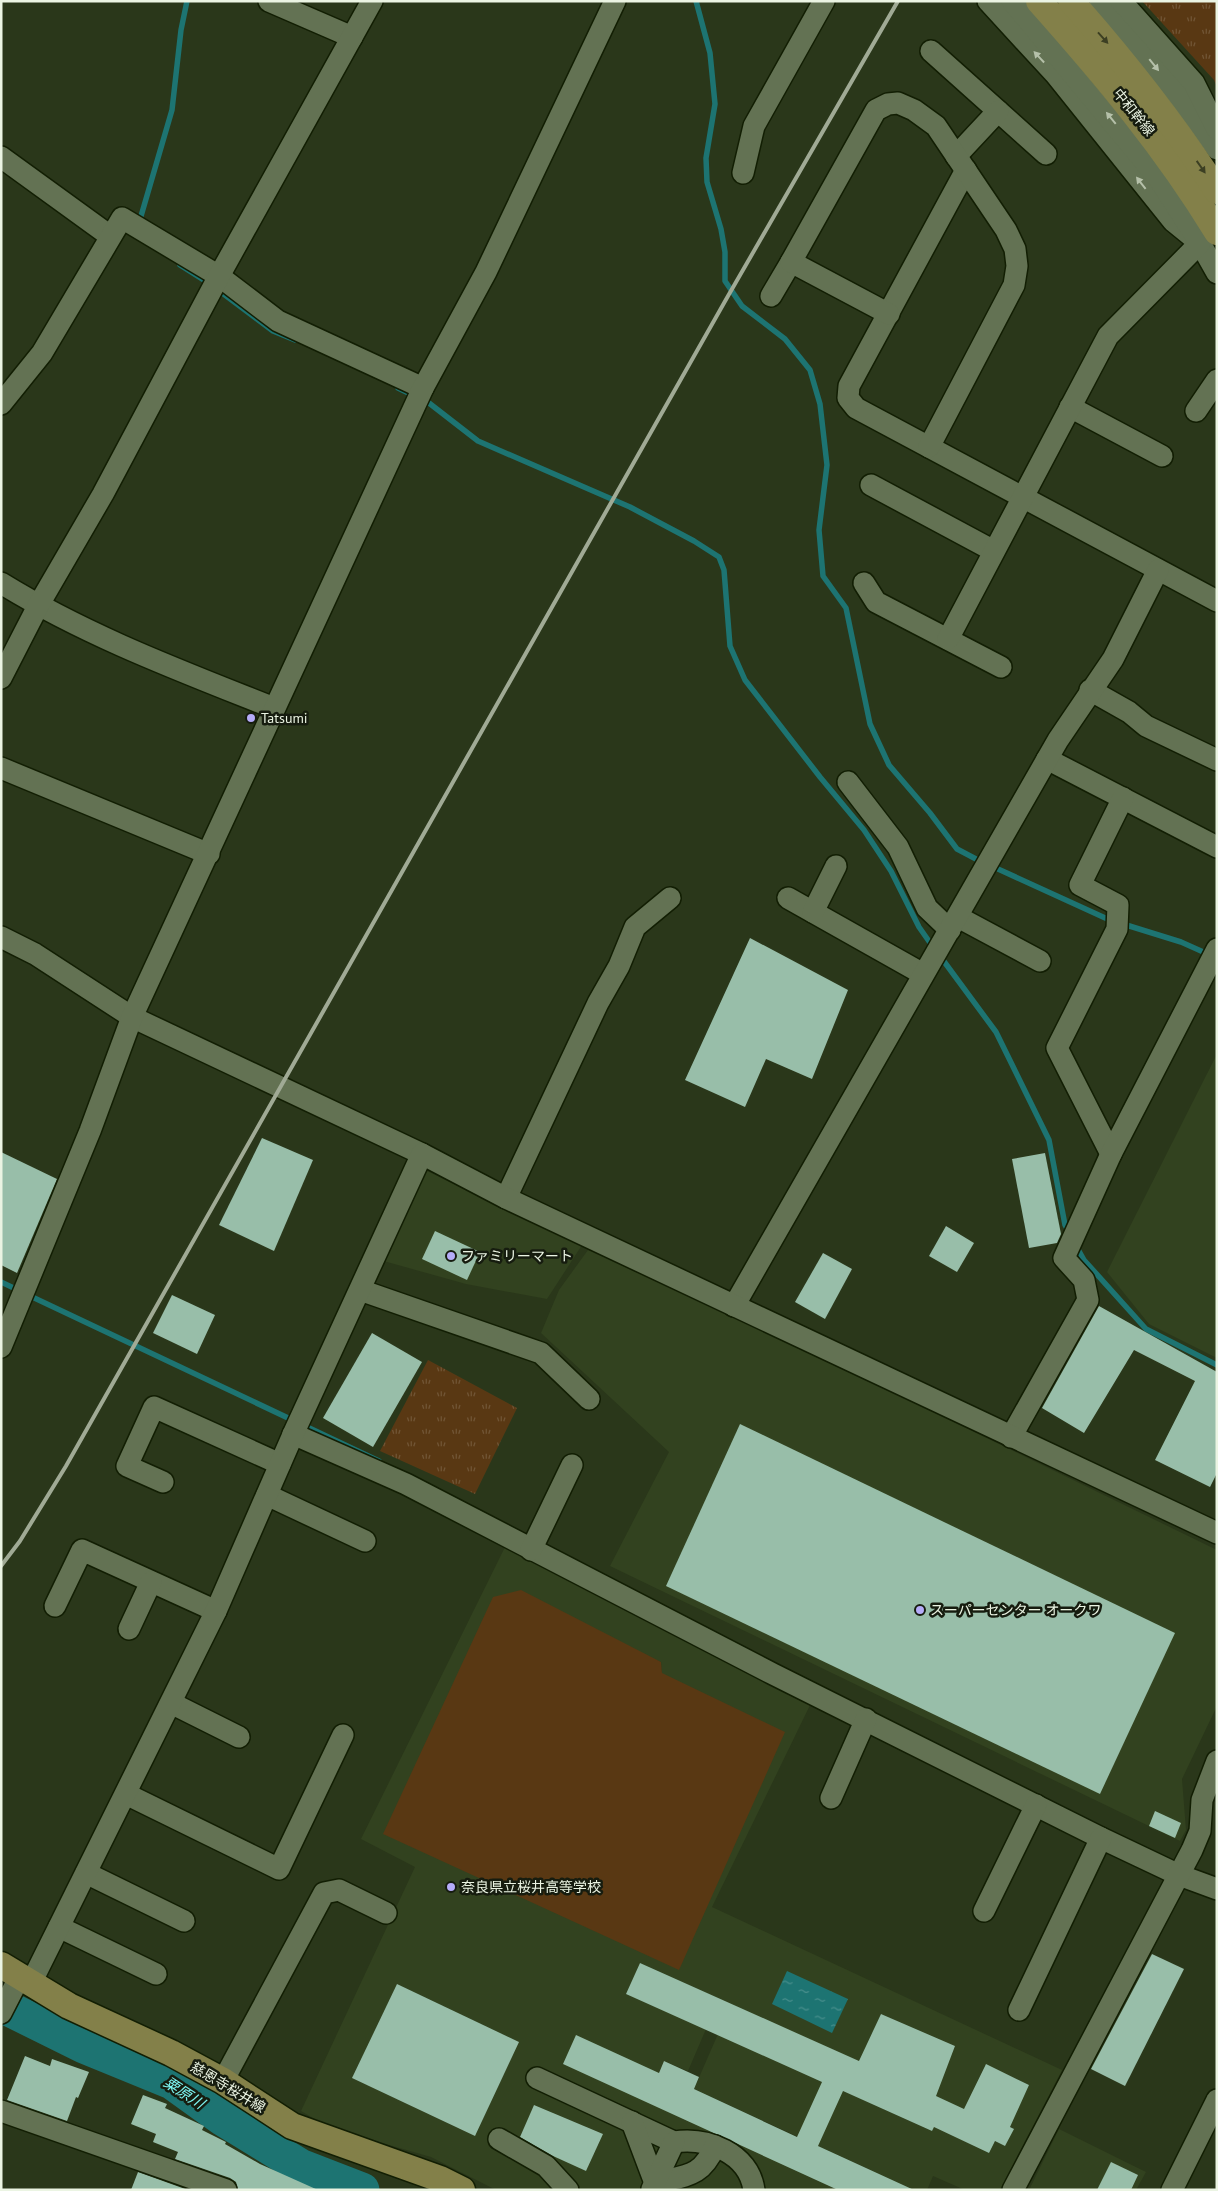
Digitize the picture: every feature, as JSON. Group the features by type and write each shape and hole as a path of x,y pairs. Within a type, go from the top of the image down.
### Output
{"main road":[{"name":"中和幹線","path":"1071,1 1109,44 1162,112 1217,191"},
{"name":"中和幹線","path":"1023,4 1146,126 1194,194 1208,238"},
{"name":"慈恩寺桜井線","path":"16,1979 69,2006 171,2053 222,2081 292,2126 440,2179 462,2190"}],"street":[{"path":"269,1 352,37"},
{"path":"1,678 38,606 103,494 219,276 372,1"},
{"path":"1,1347 24,1296 90,1131 132,1017 423,388 486,272 615,1"},
{"path":"743,173 754,126 824,1"},
{"path":"988,1 1056,75 1173,221 1208,238 1217,273"},
{"path":"1100,1 1178,94 1217,149"},
{"path":"1121,1 1194,83 1217,129"},
{"path":"931,51 1046,154"},
{"path":"771,296 876,110 888,104 898,103 914,110 936,126 1006,230 1015,249 1017,266 1014,285 929,447"},
{"path":"998,112 961,163 889,314 849,386 848,398 856,408 1217,601"},
{"path":"1,157 110,236"},
{"path":"1,404 42,353 122,218 219,276 278,321 423,388"},
{"path":"948,639 1108,336 1208,238"},
{"path":"791,262 889,314"},
{"path":"1196,411 1217,380"},
{"path":"1070,407 1162,456"},
{"path":"871,485 994,551"},
{"path":"734,1306 1048,759 1090,690 1113,659 1158,570"},
{"path":"1,583 38,606 130,650 274,708"},
{"path":"864,584 876,602 1001,667"},
{"path":"1090,690 1129,712 1146,726 1217,760"},
{"path":"1048,759 1217,847"},
{"path":"1,768 209,854"},
{"path":"848,782 898,847 927,908 946,937 1040,961"},
{"path":"1111,1154 1057,1048 1118,923 1118,905 1080,884 1123,798"},
{"path":"813,912 836,866"},
{"path":"506,1198 598,1003 619,966 635,927 670,898"},
{"path":"788,898 923,974"},
{"path":"1,937 35,954 132,1017 422,1154 506,1198 1217,1533"},
{"path":"1011,1437 1088,1300 1084,1280 1064,1258 1111,1154 1214,954"},
{"path":"1,2013 16,1979 59,1927 171,1703 216,1611 297,1425 422,1154"},
{"path":"360,1290 541,1353 589,1399"},
{"path":"163,1482 127,1466 154,1407 280,1464"},
{"path":"297,1425 406,1484 535,1542 773,1674 1101,1838 1179,1875 1217,1889"},
{"path":"535,1542 572,1464"},
{"path":"267,1495 365,1541"},
{"path":"55,1606 82,1550 216,1611"},
{"path":"129,1629 151,1582"},
{"path":"171,1703 239,1737"},
{"path":"831,1798 866,1719"},
{"path":"126,1794 279,1870 343,1735"},
{"path":"1013,2190 1192,1850 1200,1831 1202,1800 1217,1761"},
{"path":"984,1911 1036,1806"},
{"path":"1019,2010 1101,1838"},
{"path":"86,1873 184,1921"},
{"path":"222,2081 324,1893 338,1890 386,1913"},
{"path":"59,1927 156,1974"},
{"path":"537,2078 674,2142 691,2139 715,2146 741,2161 752,2178 754,2190"},
{"path":"1172,2190 1217,2100"},
{"path":"1,2111 226,2190"},
{"path":"632,2122 654,2186"},
{"path":"499,2139 546,2166 568,2190"},
{"path":"654,2186 674,2142"},
{"path":"654,2186 696,2172 708,2163 715,2146"}],"shaded area":[{"path":"1217,1054 1217,1358 1149,1324 1107,1272"},
{"path":"427,1171 582,1245 547,1299 466,1284 380,1260 421,1174"},
{"path":"588,1250 791,1343 1217,1550 1217,1706 1182,1779 1186,1830 1180,1841 610,1566 669,1452 541,1333 559,1290"},
{"path":"506,1545 812,1701 712,1907 1062,2070 1000,2190 965,2190 933,2176 927,2190 914,2190 694,2089 718,2034 932,2131 946,2101 640,1963 627,1994 706,2029 688,2071 664,2061 659,2073 838,2190 496,2190 431,2157 330,2128 301,2111 415,1867 361,1839","holes":["493,1598 661,1662 662,1673","397,1984 519,2042 475,2136 352,2078","881,2014 955,2046 940,2084 864,2051","985,2065 1029,2085 1015,2114 972,2094","534,2105 603,2134 586,2171 519,2140","1003,2124 1013,2128 1005,2146 995,2141 989,2153 958,2138"]},
{"path":"1059,2129 1146,2172 1136,2190 1029,2190"}],"green space":[{"path":"1142,1 1217,1 1217,87 1214,80"},
{"path":"428,1360 517,1408 475,1494 380,1451"},
{"path":"521,1590 661,1662 662,1673 785,1732 679,1970 383,1834 493,1597"}],"water":[{"path":"787,1971 848,1999 832,2033 772,2004"}],"building":[{"path":"750,938 848,990 812,1079 766,1059 745,1107 685,1080"},
{"path":"262,1138 313,1160 274,1251 219,1225"},
{"path":"1,1152 57,1179 17,1273 1,1265"},
{"path":"1045,1153 1061,1234 1057,1243 1029,1248 1012,1159"},
{"path":"946,1226 974,1243 957,1272 929,1256"},
{"name":"ファミリーマート","path":"435,1231 480,1252 467,1280 422,1259"},
{"path":"823,1253 852,1269 825,1319 795,1302"},
{"path":"172,1295 215,1315 197,1354 153,1333"},
{"path":"1099,1306 1217,1372 1217,1473 1210,1487 1155,1460 1195,1381 1134,1350 1084,1433 1042,1408"},
{"path":"372,1333 422,1362 373,1447 323,1418"},
{"name":"スーパーセンター オークワ","path":"740,1424 1175,1633 1100,1794 666,1586"},
{"path":"1155,1811 1181,1823 1175,1838 1149,1826"},
{"path":"1152,1954 1184,1969 1125,2086 1091,2069"},
{"path":"640,1963 859,2061 881,2014 955,2046 936,2096 964,2109 986,2064 1029,2085 1010,2127 1014,2129 1005,2146 995,2141 989,2153 934,2127 932,2131 843,2091 818,2146 914,2190 838,2190 563,2064 576,2035 659,2073 664,2061 699,2077 694,2089 797,2137 822,2082 626,1994"},
{"path":"397,1984 519,2042 475,2136 352,2078"},
{"path":"25,2056 50,2066 52,2059 89,2072 78,2098 76,2097 67,2121 7,2100"},
{"path":"143,2095 167,2104 165,2108 204,2126 202,2130 226,2142 225,2144 260,2164 318,2190 238,2190 236,2182 230,2178 175,2159 178,2152 153,2142 156,2134 131,2124"},
{"path":"534,2105 603,2134 586,2171 553,2156 520,2137"},
{"path":"1111,2162 1138,2175 1131,2190 1097,2190"},
{"path":"138,2172 188,2190 131,2190"}],"waterway":[{"path":"139,223 172,110 181,30 187,1"},
{"path":"696,1 710,53 715,104 706,158 707,182 721,229 725,252 725,281 742,306 785,339 810,370 820,404 827,465 819,530 823,576 846,608 870,724 889,765 930,813 957,849 976,859"},
{"path":"180,265 210,284"},
{"path":"217,289 273,331 295,340"},
{"path":"398,388 429,403 478,441 630,507 694,541 719,557 724,570 730,646 745,680 820,777 864,830 891,871 919,927 933,947"},
{"path":"998,869 1114,922"},
{"path":"1123,924 1181,942 1210,955"},
{"path":"940,956 996,1032 1049,1140 1065,1225 1070,1234"},
{"path":"1075,1244 1084,1260 1146,1329 1217,1365"},
{"path":"1,1282 20,1291"},
{"path":"28,1295 379,1461"},
{"name":"粟原川","path":"1,2005 84,2046 172,2082 222,2118 300,2166 362,2190"}],"railway":[{"path":"1,1566 20,1541 66,1466 728,296 898,1"}],"place":[{"name":"Tatsumi","path":"251,718"},
{"name":"ファミリーマート","path":"451,1256"},
{"name":"スーパーセンター オークワ","path":"920,1610"},
{"name":"奈良県立桜井高等学校","path":"451,1887"}]}
